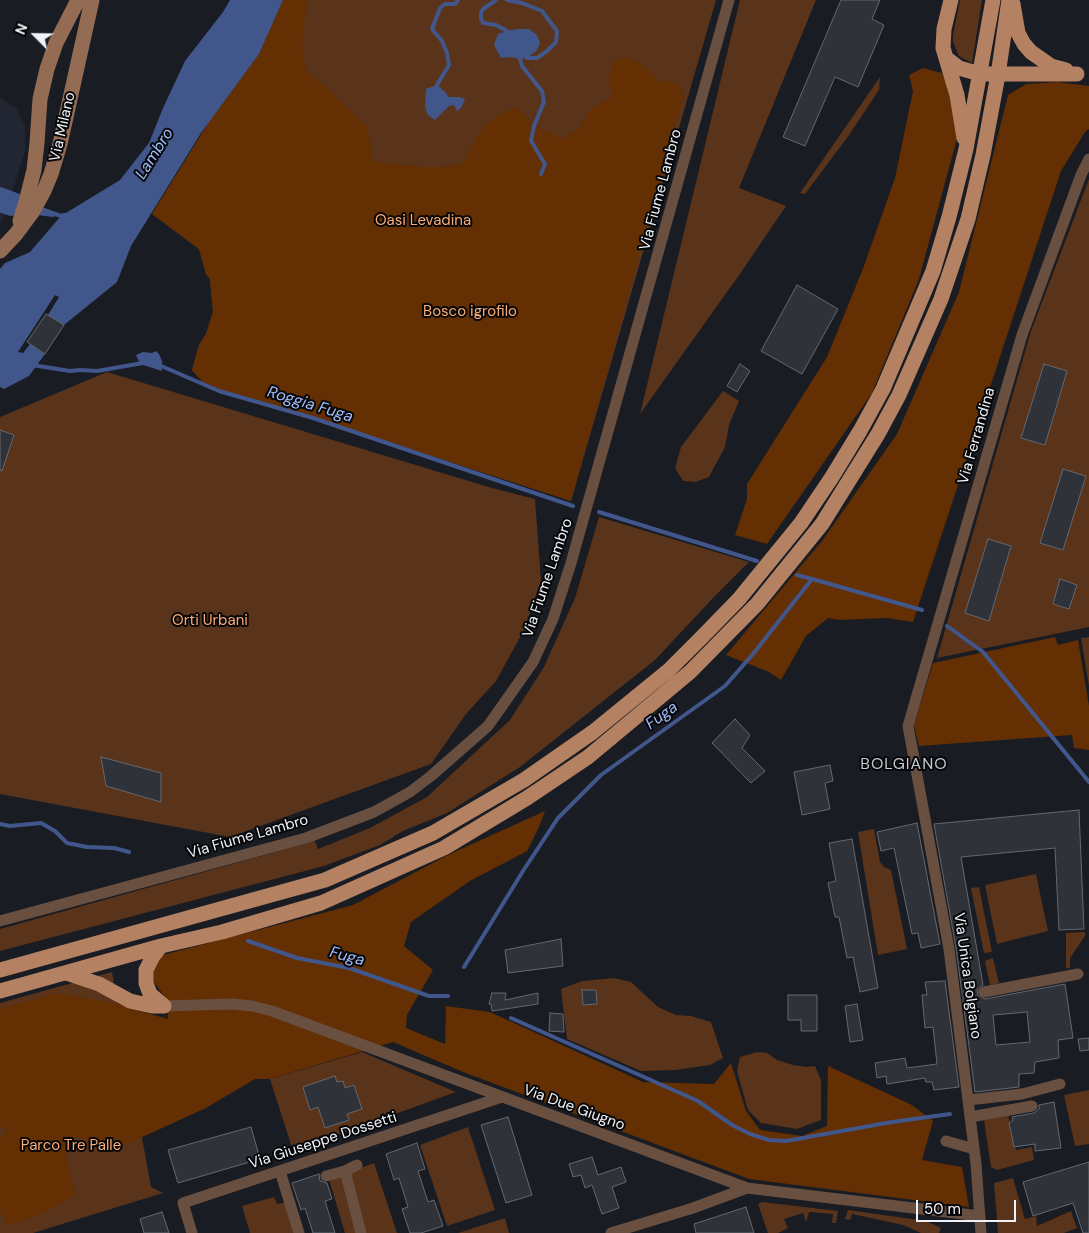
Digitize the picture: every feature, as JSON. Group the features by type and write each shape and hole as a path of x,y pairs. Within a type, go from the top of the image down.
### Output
{"main road":[{"path":"951,0 943,48 957,95 966,149"},
{"path":"0,970 325,880 433,833 524,780 561,755 593,732 669,670 739,599 800,523 832,477 883,389 933,271 949,217 966,149 993,0"},
{"path":"1010,0 1018,33 1031,52 1051,66 1083,74"},
{"path":"0,991 161,946 222,932 321,903 444,848 527,798 588,757 690,672 725,638 757,604 822,524 878,434 899,395 941,299 960,247 983,155 1010,0"},
{"path":"946,58 959,68 980,74 1083,74"},
{"path":"161,946 146,970 146,983 150,994 164,1006"},
{"path":"66,973 99,984 130,1001 152,1006 164,1006"}],"street":[{"name":"Via Milano","path":"4,247 21,219 32,181 40,99 49,62 59,36 78,0"},
{"name":"Via Milano","path":"4,247 33,211 51,174 60,144 92,0"},
{"name":"Via Fiume Lambro","path":"0,921 306,838 374,812 410,792 488,726 533,662 553,619 568,573 729,0"},
{"name":"Via Ferrandina","path":"908,726 1022,335 1081,174 1089,159"},
{"name":"Via Unica Bolgiano","path":"908,726 959,996 981,1233"},
{"path":"984,992 1078,974"},
{"name":"Via Due Giugno","path":"164,1006 232,1004 272,1011 747,1188 980,1216"},
{"path":"968,1100 1022,1094 1060,1084"},
{"name":"Via Giuseppe Dossetti","path":"192,1233 183,1203 502,1097"},
{"path":"970,1117 1032,1106"},
{"path":"946,1141 974,1149"},
{"path":"326,1176 345,1171 357,1165"},
{"path":"280,1171 299,1233"},
{"path":"345,1171 362,1233"},
{"path":"611,1233 693,1208 747,1188"}],"shaded area":[{"path":"0,97 16,108 25,126 25,151 6,212 0,224"}],"green space":[{"name":"Bosco igrofilo","path":"283,0 716,0 571,501 296,412 209,389 192,370 199,345 206,334 213,312 210,279 206,274 199,249 152,214 209,122 259,54"},
{"name":"Bosco igrofilo","path":"283,0 307,0 302,41 305,68 367,126 373,161 431,168 462,164 476,138 486,125 499,114 518,107 534,126 553,133 562,139 580,127 591,108 612,97 608,80 613,60 628,57 648,69 660,82 678,83 683,96 571,501 296,412 209,389 192,370 199,345 206,334 213,312 210,279 206,274 199,249 152,214 209,122 259,54"},
{"path":"740,0 816,0 739,188 786,206 640,414"},
{"path":"960,0 982,0 972,63 959,56 953,42"},
{"path":"923,68 942,73 952,95 958,135 919,279 872,393 767,544 735,535 747,499 747,484 827,357 864,266 895,178 913,91 909,75"},
{"path":"880,77 879,90 849,135 805,194 800,193"},
{"path":"1058,82 1089,86 1089,129 1085,132 1061,171 913,622 887,618 839,620 828,618 806,636 781,680 769,672 726,655 822,541 897,434 959,292 1008,95 1026,84"},
{"path":"1089,179 1089,627 937,658 1031,331"},
{"name":"Orti Urbani","path":"107,372 492,488 535,499 541,581 524,630 496,681 466,714 431,764 230,837 0,794 0,417"},
{"path":"723,391 739,401 729,425 725,447 709,477 695,482 683,481 675,468 681,447"},
{"path":"599,517 749,562 655,660 520,767 447,813 403,831 380,845 324,866 0,951 0,929 315,841 318,849 370,828 427,797 510,720 544,667 575,598"},
{"path":"1055,637 1058,645 1078,640 1089,706 1089,750 1074,748 1072,735 919,746 914,725 933,663"},
{"path":"1089,637 1089,686 1081,638"},
{"path":"545,811 527,851 470,881 411,922 404,946 433,970 407,1015 406,1028 445,1044 446,1006 490,1012 643,1082 714,1084 731,1063 746,1111 760,1130 802,1136 827,1126 828,1066 912,1105 933,1121 922,1160 962,1167 969,1207 749,1179 463,1072 393,1042 270,1079 255,1079 206,1108 127,1144 103,1146 74,1136 65,1153 75,1195 41,1214 8,1226 0,1210 0,1140 8,1128 0,1127 0,1009 56,993 115,1003 168,1019 167,1000 151,978 159,956 353,905 450,854"},
{"path":"874,829 880,862 884,867 891,870 907,949 878,955 858,832"},
{"path":"1036,874 1048,931 997,944 985,885"},
{"path":"979,887 992,952 984,953 971,888"},
{"path":"1085,932 1085,936 1070,958 1070,968 1066,968 1066,933"},
{"path":"993,958 999,983 990,985 985,961"},
{"name":"Parco Tre Palle","path":"112,972 151,1187 163,1193 33,1233 0,1233 0,1003"},
{"path":"614,978 631,982 658,1007 676,1015 691,1016 711,1022 723,1058 710,1065 676,1070 641,1071 567,1039 561,989 582,981"},
{"path":"362,1052 456,1092 293,1151 270,1079"},
{"path":"757,1052 767,1053 777,1060 793,1065 815,1066 821,1080 821,1120 797,1129 761,1123 748,1110 737,1071 740,1057"},
{"path":"1089,1090 1089,1144 1075,1146 1064,1095"},
{"path":"1008,1114 1016,1150 1032,1147 1034,1160 997,1170 991,1167 984,1120"},
{"path":"468,1127 495,1210 447,1226 420,1145"},
{"path":"374,1163 397,1233 345,1233 329,1179"},
{"path":"1013,1178 1025,1219 1036,1216 1037,1226 1071,1211 1077,1228 1064,1233 998,1233 994,1183"},
{"path":"274,1197 277,1204 287,1202 297,1233 250,1233 242,1206"},
{"path":"762,1202 838,1211 836,1223 832,1223 833,1214 809,1212 806,1222 803,1213 784,1219 788,1228 778,1233 768,1233 758,1204"},
{"path":"848,1210 926,1221 941,1228 939,1233 921,1233 903,1225 852,1214 850,1220 845,1219"},
{"path":"505,1218 509,1233 458,1233"}],"water":[{"name":"Lambro","path":"230,0 283,0 259,54 201,133 131,246 117,282 64,325 48,315 59,297 55,295 18,352 23,353 30,344 45,354 29,376 4,389 0,387 0,269 5,263 30,252 61,216 120,180 149,143 185,61"},
{"path":"517,29 529,29 537,35 540,43 537,50 527,58 501,58 494,45 498,34"},
{"path":"437,85 448,97 465,99 461,108 457,111 454,105 449,106 435,120 428,115 425,107 426,89"},
{"path":"156,351 162,361 162,371 143,365 139,362 136,355 143,352 152,353"}],"building":[{"path":"841,0 880,0 872,19 884,25 858,87 835,77 805,146 783,137"},
{"path":"797,285 838,309 802,374 761,351"},
{"path":"46,314 64,325 45,354 27,342"},
{"path":"740,364 750,371 737,392 727,386"},
{"path":"1044,364 1067,371 1045,445 1021,438"},
{"path":"0,430 14,435 2,471 0,470"},
{"path":"1063,469 1086,476 1063,550 1040,543"},
{"path":"988,539 1011,546 989,621 965,613"},
{"path":"1060,579 1077,585 1069,609 1053,604"},
{"path":"735,719 750,735 742,748 765,771 751,783 712,743"},
{"path":"101,757 161,773 161,802 106,786"},
{"path":"830,765 833,781 825,783 830,809 802,815 794,772"},
{"path":"1079,810 1084,929 1059,930 1055,848 961,857 983,985 977,989 978,996 985,999 1065,984 1073,1038 1058,1040 1059,1058 1035,1062 1034,1073 1019,1074 1019,1087 975,1092 956,948 934,824","holes":["1027,1012 1030,1042 996,1045 993,1015"]},
{"path":"917,823 940,944 921,948 918,933 912,934 894,848 881,851 877,832"},
{"path":"852,839 878,988 860,992 853,957 847,958 839,917 835,917 828,883 836,881 829,843"},
{"path":"561,939 563,966 508,973 505,950"},
{"path":"945,981 959,1087 934,1090 932,1082 926,1082 925,1078 887,1084 886,1076 877,1078 875,1063 905,1058 907,1068 937,1064 933,1027 925,1028 922,995 927,995 925,982"},
{"path":"582,990 596,990 597,1004 583,1005"},
{"path":"492,993 506,993 505,1000 538,993 538,1004 492,1011 491,1004 489,1004"},
{"path":"788,995 817,995 817,1031 801,1031 801,1020 788,1020"},
{"path":"857,1004 863,1040 850,1042 845,1006"},
{"path":"550,1013 563,1014 564,1032 549,1031"},
{"path":"1089,1038 1089,1050 1080,1051 1078,1039"},
{"path":"335,1076 337,1082 343,1081 345,1088 354,1085 362,1109 347,1114 349,1120 325,1128 318,1107 310,1110 303,1087"},
{"path":"1054,1102 1061,1148 1035,1151 1035,1144 1014,1147 1009,1123 1013,1120 1012,1117 1034,1113 1039,1109 1039,1105"},
{"path":"508,1117 532,1195 506,1203 481,1125"},
{"path":"251,1127 260,1159 178,1183 168,1150"},
{"path":"417,1143 425,1169 418,1171 428,1202 434,1200 443,1226 421,1233 410,1233 402,1209 408,1207 399,1178 394,1180 386,1154"},
{"path":"592,1157 598,1175 621,1167 626,1182 612,1187 619,1208 602,1214 592,1185 585,1188 581,1175 573,1177 569,1164"},
{"path":"1089,1162 1089,1233 1083,1233 1073,1203 1033,1216 1023,1182"},
{"path":"319,1174 320,1181 327,1183 332,1199 325,1201 335,1233 313,1233 305,1208 301,1210 292,1183"},
{"path":"746,1207 754,1233 696,1233 694,1224"},
{"path":"162,1212 169,1233 144,1233 140,1219"}],"waterway":[{"path":"437,85 449,65 442,41 432,29 440,8 445,4 455,4 458,0"},
{"path":"496,0 483,9 481,18 483,23 496,25 507,31"},
{"path":"507,0 522,3 542,11 557,31 556,42 547,51 537,58 527,58"},
{"path":"520,59 522,66 542,91 544,102 534,126 531,141 545,164 541,174"},
{"path":"0,194 16,200"},
{"path":"0,205 11,209"},
{"path":"41,209 61,216 64,215"},
{"path":"38,213 53,215"},
{"name":"Roggia Fuga","path":"32,365 70,371 97,371 143,363"},
{"name":"Roggia Fuga","path":"159,365 219,391 313,418 573,506"},
{"path":"599,512 757,561"},
{"path":"797,575 812,579"},
{"name":"Fuga","path":"464,967 558,818 601,775 725,686 753,654 812,579 922,610"},
{"name":"Fuga","path":"947,626 983,652 1089,782"},
{"path":"0,824 10,826 41,823 55,831 67,843 87,847 114,848 129,852"},
{"name":"Fuga","path":"248,941 297,958 349,968 429,996 448,996"},
{"path":"511,1018 698,1101 732,1125 750,1134 769,1140 786,1141 892,1122 950,1114"}],"tunnel":[{"path":"962,995 984,992"}],"district":[{"name":"BOLGIANO","path":"904,765"}],"park label":[{"name":"Oasi Levadina","path":"423,221"}]}
